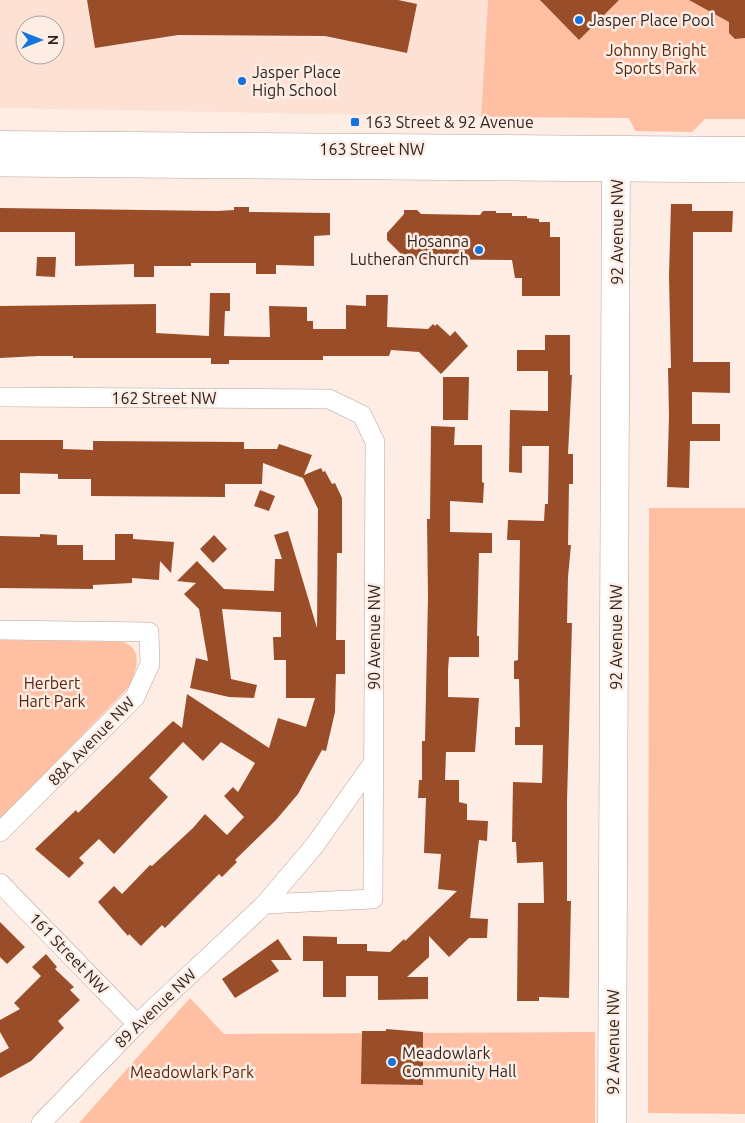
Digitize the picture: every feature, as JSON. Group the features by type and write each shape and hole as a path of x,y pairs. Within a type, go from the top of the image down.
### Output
{"street":[{"name":"163 Street NW","path":"0,145 616,161 745,173"},
{"name":"163 Street NW","path":"0,167 616,161 745,151"},
{"name":"92 Avenue NW","path":"612,1123 616,161"},
{"name":"162 Street NW","path":"0,397 328,399"},
{"name":"90 Avenue NW","path":"265,904 373,899 372,763 375,442 362,416 328,399"},
{"name":"88A Avenue NW","path":"0,630 149,632 150,656 150,664 135,698 0,832"},
{"name":"89 Avenue NW","path":"41,1120 137,1024 265,904 315,845 372,763"},
{"name":"161 Street NW","path":"0,883 137,1024"}],"shaded area":[{"name":"Jasper Place High School","path":"0,0 488,0 481,117 0,108"}],"green space":[{"name":"Johnny Bright Sports Park","path":"488,0 745,0 745,119 705,119 692,132 635,131 629,118 481,117"},
{"path":"649,508 745,508 745,1114 648,1113"},
{"name":"Herbert Hart Park","path":"0,640 123,642 130,645 134,650 137,662 127,689 0,819"},
{"name":"Meadowlark Park","path":"190,998 224,1034 595,1032 595,1123 79,1123"}],"building":[{"path":"87,0 398,0 417,4 407,53 325,36 178,35 95,48"},
{"name":"Jasper Place Pool","path":"540,0 619,0 579,40"},
{"path":"689,0 745,0 745,38 735,39 729,33 729,22"},
{"path":"671,204 692,204 692,211 733,211 732,232 693,232 693,362 730,362 730,393 692,392 692,424 720,424 720,441 690,441 689,488 667,487 668,368 671,368 669,276"},
{"path":"234,207 249,207 249,212 330,213 330,235 314,236 314,266 276,265 276,274 256,274 256,263 191,263 191,266 154,266 154,277 134,277 134,264 75,266 75,232 0,232 0,208 217,211 234,210"},
{"name":"Hosanna Lutheran Church","path":"404,210 417,210 421,214 480,215 483,211 496,211 496,213 512,213 512,216 527,216 527,218 539,219 539,222 550,222 550,237 560,237 560,296 522,296 522,278 515,278 512,260 406,259 387,240 387,233 404,214"},
{"path":"37,257 56,257 55,277 36,276"},
{"path":"210,293 230,293 230,311 225,311 224,336 270,337 269,306 307,307 307,321 313,321 313,329 346,329 346,305 366,306 366,295 388,295 387,327 428,329 433,324 435,326 437,324 450,336 455,331 468,346 441,374 419,352 391,350 389,356 323,356 323,360 229,360 229,364 211,364 211,358 73,358 73,356 38,356 0,358 0,306 156,304 156,333 209,336"},
{"path":"545,335 570,335 570,375 572,375 568,454 573,454 573,484 569,484 568,545 571,545 567,623 572,623 567,801 567,901 571,901 569,998 539,997 539,1001 517,1001 518,903 544,903 543,862 517,863 516,842 512,842 513,782 542,783 543,745 515,745 515,727 520,727 519,679 514,679 514,661 518,660 520,540 507,540 508,520 544,521 545,504 548,504 549,446 522,446 522,473 509,472 510,410 548,411 548,371 517,371 517,350 545,350"},
{"path":"443,377 469,377 468,420 443,420"},
{"path":"431,426 455,427 454,445 482,445 483,503 450,501 450,532 492,533 492,553 479,553 477,636 479,636 479,657 449,657 448,697 479,698 475,752 446,752 445,780 459,780 459,802 467,804 467,820 488,821 487,841 479,840 470,918 488,919 487,938 469,938 449,957 429,936 429,957 407,977 428,977 428,999 378,1000 378,976 346,976 346,997 323,997 323,961 303,961 303,936 337,937 337,944 367,944 367,951 390,952 404,939 405,941 457,891 438,889 441,854 424,853 426,798 418,798 419,780 422,780 422,741 425,741 428,597 427,519 430,519"},
{"path":"0,440 63,440 63,449 93,450 93,441 244,442 244,449 277,449 279,444 312,455 304,475 321,468 323,472 325,471 332,484 335,483 342,498 342,553 337,553 336,640 345,640 345,674 336,674 335,712 326,751 322,750 298,794 276,820 235,860 237,862 222,877 219,874 165,928 162,925 141,946 129,934 128,936 98,902 114,886 122,894 150,865 152,866 193,828 205,814 227,835 244,817 224,796 233,787 238,792 255,763 221,742 203,761 183,742 149,778 168,797 114,854 99,839 79,858 84,863 69,878 35,849 76,810 78,813 173,721 182,728 187,694 269,748 278,718 306,727 315,698 286,698 286,660 274,660 273,637 281,637 281,612 222,609 231,679 257,685 254,698 229,697 190,688 196,658 208,661 199,609 184,594 196,583 177,581 197,561 224,589 274,591 275,559 282,559 274,535 288,531 317,628 318,509 303,478 263,463 262,484 225,484 225,497 91,496 91,479 58,479 58,474 20,473 20,494 0,494"},
{"path":"260,490 275,496 269,511 254,506"},
{"path":"40,534 57,535 57,545 83,545 83,560 115,560 115,534 133,534 133,539 174,542 171,573 160,561 159,580 132,578 132,583 93,585 93,589 0,588 0,536 40,537"},
{"path":"214,535 227,549 213,563 200,549"},
{"path":"0,922 25,947 7,964 0,957"},
{"path":"278,939 292,960 271,960 279,971 235,998 222,979"},
{"path":"46,954 57,967 55,969 74,987 70,990 80,1000 58,1021 64,1028 31,1061 0,1078 0,1053 9,1048 0,1032 0,1020 20,1009 14,1003 41,976 32,967"},
{"name":"Meadowlark Community Hall","path":"386,1029 423,1032 423,1085 361,1084 362,1031 386,1031"}],"place":[{"name":"Jasper Place Pool","path":"579,20"},
{"name":"Jasper Place High School","path":"242,81"},
{"name":"163 Street & 92 Avenue","path":"355,122"},
{"name":"Hosanna Lutheran Church","path":"479,250"},
{"name":"Meadowlark Community Hall","path":"392,1062"}]}
